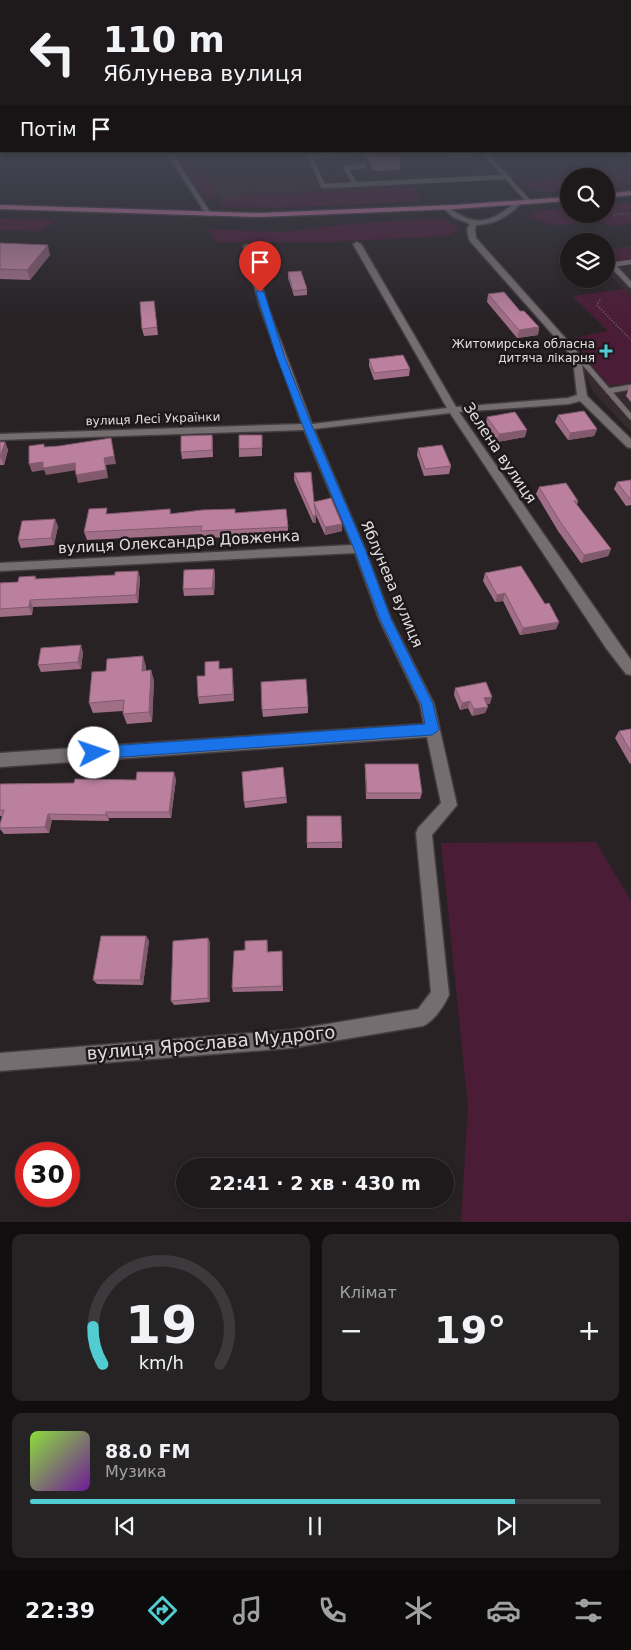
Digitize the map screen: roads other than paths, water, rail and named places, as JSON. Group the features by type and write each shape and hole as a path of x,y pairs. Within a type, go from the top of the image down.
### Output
{"main road":[{"path":"0,207 209,215 310,214 474,206"}],"street":[{"path":"203,206 209,215"},
{"path":"446,208 460,219 474,223 495,220 514,206"},
{"path":"474,223 471,229 472,238 573,352 577,359 582,397 631,445"},
{"name":"Зелена вулиця","path":"357,244 454,410 610,644 631,670"},
{"name":"Яблунева вулиця","path":"248,246 264,307 308,426 359,549 385,619 427,704 449,805 424,834 440,995"},
{"name":"вулиця Лесі Українки","path":"0,437 308,426 454,410 569,401 582,397"},
{"name":"вулиця Олександра Довженка","path":"0,567 359,549"},
{"path":"0,760 432,730"},
{"name":"вулиця Ярослава Мудрого","path":"0,1062 291,1039 424,1017 440,995"}],"lane":[{"path":"631,262 617,264 614,267 631,285"},
{"path":"577,359 585,364 631,416"},
{"path":"608,391 631,387"}],"place":[{"name":"Житомирська обласна дитяча лікарня","path":"606,351"}]}
